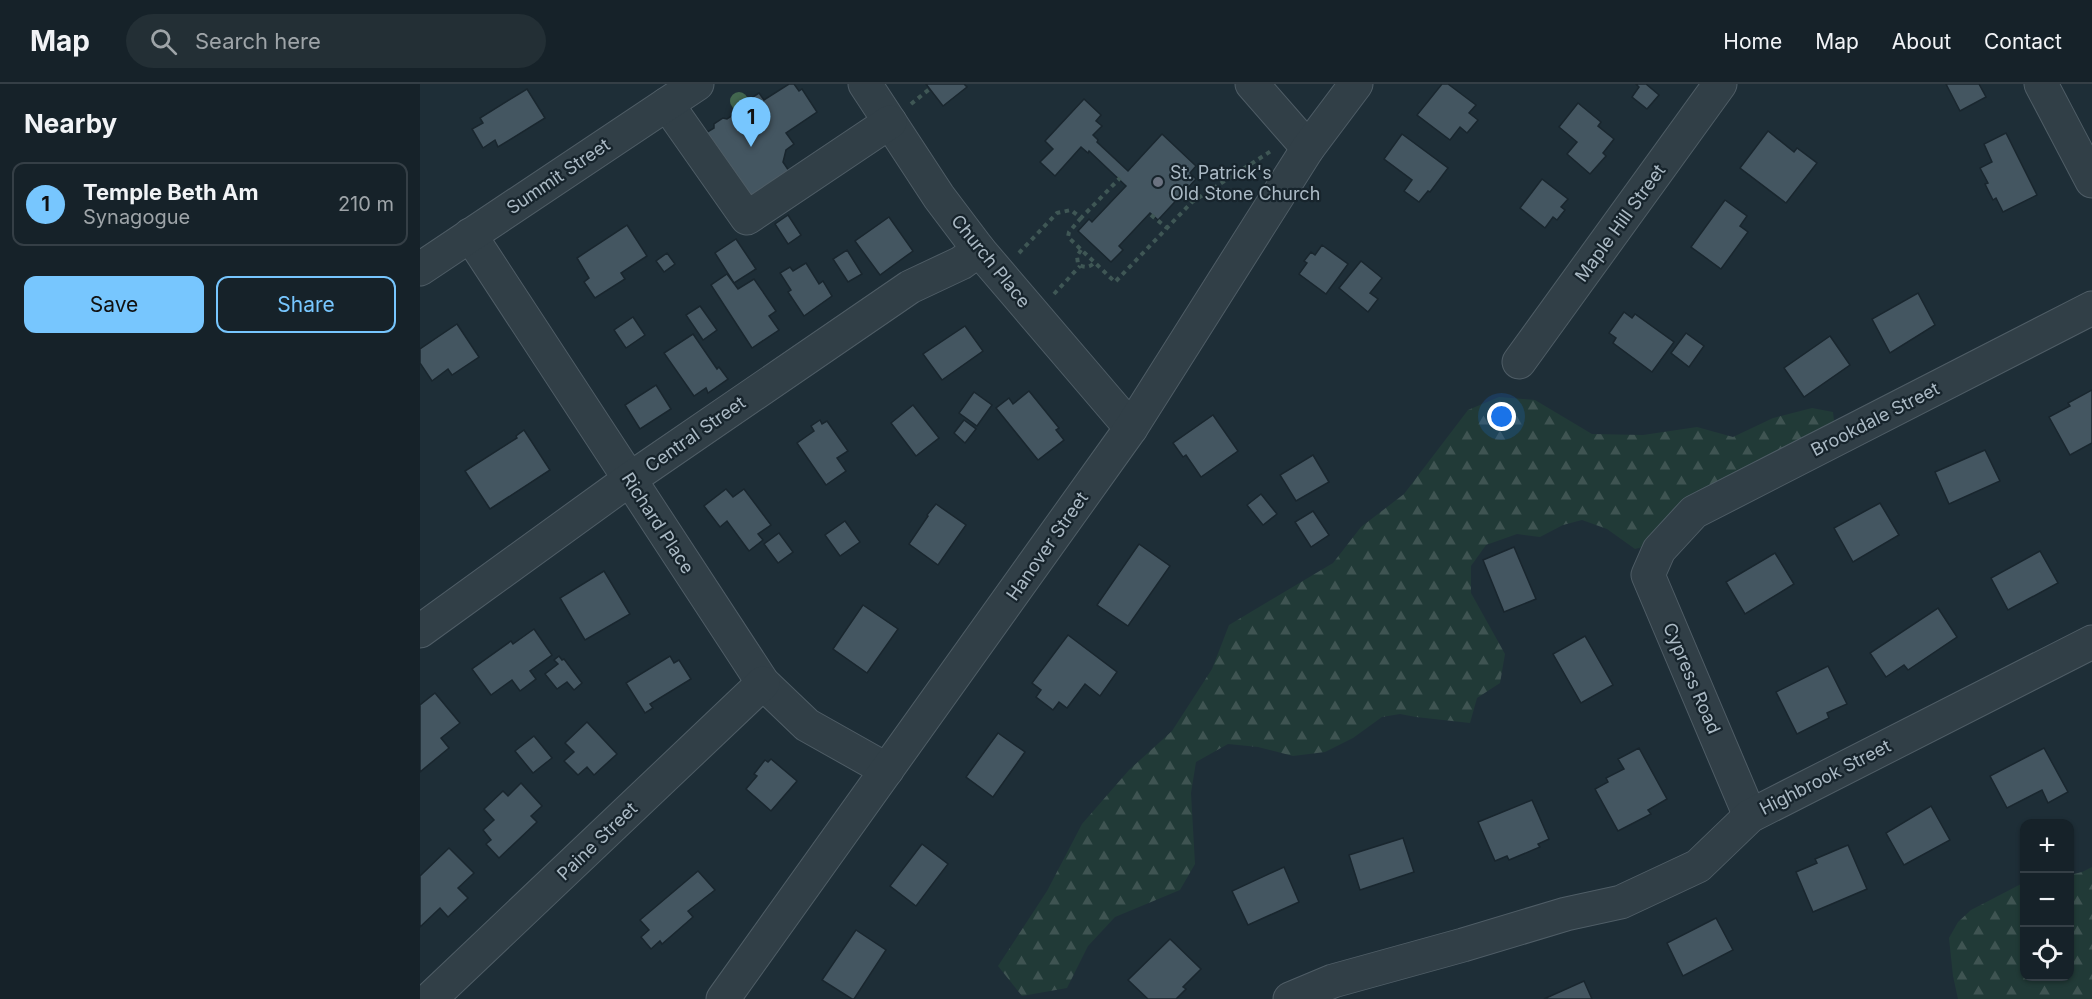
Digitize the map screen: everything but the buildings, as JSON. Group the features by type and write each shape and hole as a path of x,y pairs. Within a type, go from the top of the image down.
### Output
{"street":[{"name":"Summit Street","path":"420,269 697,84"},
{"name":"Church Place","path":"865,84 939,197 989,261 1131,428"},
{"path":"1252,84 1302,141"},
{"name":"Hanover Street","path":"723,999 1131,428 1302,141 1356,84"},
{"name":"Maple Hill Street","path":"1519,362 1720,84"},
{"path":"2041,84 2092,181"},
{"path":"667,104 747,218 890,122"},
{"name":"Richard Place","path":"470,235 763,683 807,725 887,770"},
{"name":"Central Street","path":"420,631 630,479 910,287 961,263 989,261"},
{"name":"Brookdale Street","path":"1666,542 1694,512 2092,308"},
{"name":"Cypress Road","path":"1666,542 1659,550 1648,574 1750,816"},
{"name":"Highbrook Street","path":"1290,999 1333,981 1566,914 1622,902 1698,866 1750,816 2092,642"},
{"name":"Paine Street","path":"430,999 763,683"}],"path":[{"path":"1120,178 1081,218 1069,232 1068,237 1115,282 1192,202 1302,141"},
{"path":"989,261 1027,247 1057,213 1071,210 1081,218"},
{"path":"1151,215 1167,228"},
{"path":"1080,266 1077,256 1081,250"},
{"path":"1080,266 1088,267 1094,263"},
{"path":"1035,315 1080,266"}],"green space":[{"path":"1499,397 1535,400 1592,434 1643,435 1697,427 1733,437 1773,418 1812,408 1833,412 1835,430 1654,544 1635,549 1607,529 1582,520 1563,525 1540,537 1517,534 1486,545 1471,566 1471,593 1505,654 1500,683 1477,698 1470,723 1400,714 1382,717 1353,738 1325,752 1293,756 1258,747 1228,744 1196,762 1191,793 1195,864 1180,890 1115,917 1088,946 1067,988 1022,996 998,966 1047,891 1082,824 1129,770 1172,731 1212,669 1229,625 1333,563 1361,527 1404,494 1468,410"},
{"path":"2092,867 2092,999 1958,999 1949,938 1958,922 1971,910 2020,885 2020,981 2074,981 2074,874"}],"place":[{"name":"Temple Beth Am","path":"751,147"},
{"name":"St. Patrick's Old Stone Church","path":"1158,182"}]}
